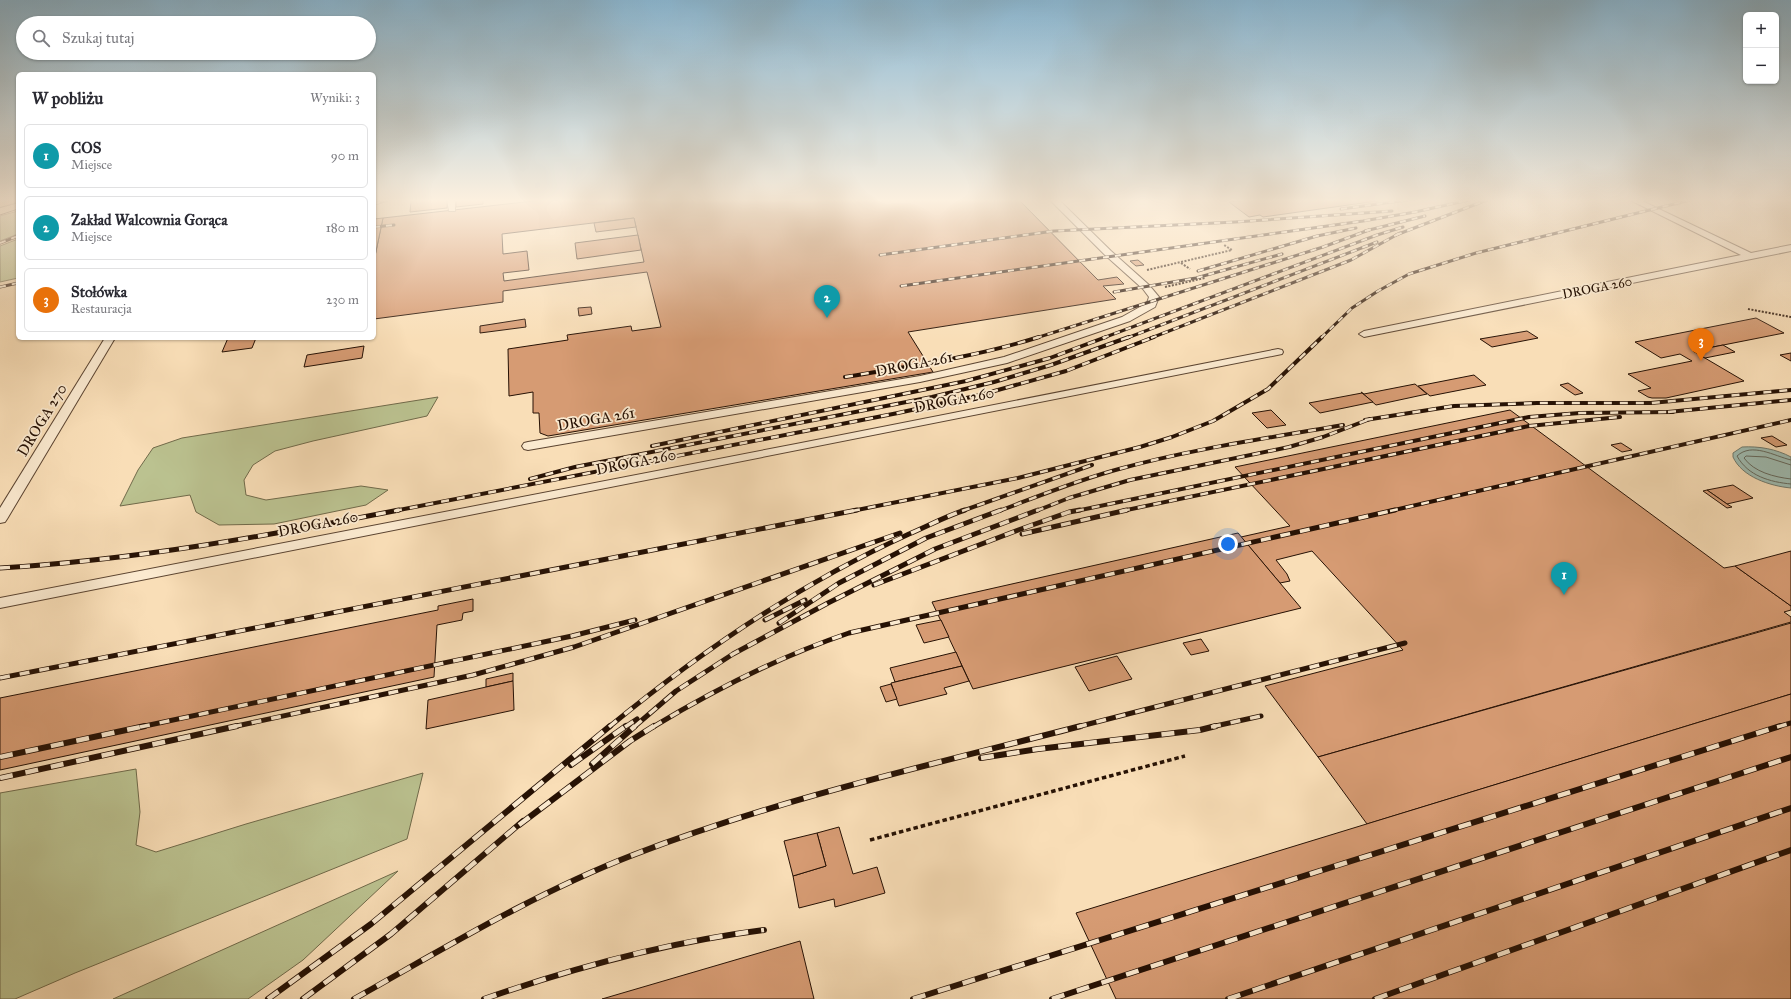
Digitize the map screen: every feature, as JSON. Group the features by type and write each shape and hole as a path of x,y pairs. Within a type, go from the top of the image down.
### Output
{"lane":[{"path":"1103,247 1149,290"},
{"path":"1731,247 1750,256"},
{"name":"DROGA 260","path":"1364,334 1791,248"},
{"name":"DROGA 261","path":"528,446 920,379 1007,360 1126,319 1151,305 1154,297 1149,290"},
{"name":"DROGA 270","path":"0,519 109,340"},
{"name":"DROGA 260","path":"0,603 796,448 1278,352"}],"path":[{"path":"1131,274 1232,250 1227,247"},
{"path":"1180,262 1190,269"},
{"path":"1149,290 1205,278"},
{"path":"1748,309 1791,316"},
{"path":"870,840 1185,756"}],"green space":[{"path":"0,247 16,247 16,278 0,282"},
{"path":"438,397 427,416 313,441 275,451 253,465 244,480 246,495 266,500 361,486 388,490 366,505 274,524 219,525 196,512 190,495 120,506 138,470 153,448 182,438"},
{"path":"136,769 140,812 136,845 156,852 246,824 423,773 407,839 75,973 15,999 0,999 0,793"},
{"path":"398,871 303,960 248,999 113,999"}],"water":[{"path":"1742,447 1767,449 1791,457 1791,488 1766,483 1743,470 1733,457 1733,453"}],"building":[{"path":"377,247 503,247 503,254 527,251 529,270 503,273 504,281 644,262 641,247 1065,247 1098,280 1117,277 1124,284 1103,286 1116,299 908,332 933,372 548,436 540,433 539,413 533,413 533,392 509,396 508,349 568,340 567,335 631,326 632,331 661,327 647,272 503,291 503,302 376,319"},
{"path":"575,247 640,247 641,250 577,259"},
{"path":"1138,260 1144,265 1136,266 1130,261"},
{"path":"591,307 592,314 579,316 578,308"},
{"path":"1756,318 1784,333 1693,351 1744,381 1666,398 1652,398 1638,391 1651,388 1628,374 1692,361 1680,354 1661,358 1635,342"},
{"path":"525,319 526,327 480,333 480,326"},
{"path":"1527,331 1538,338 1492,347 1480,339"},
{"path":"227,340 255,340 252,348 222,352"},
{"path":"1723,345 1735,352 1705,358 1693,351"},
{"path":"364,346 362,358 304,367 307,355"},
{"path":"1791,353 1791,361 1780,355"},
{"path":"1474,375 1486,385 1430,396 1418,386"},
{"path":"1568,383 1583,393 1575,395 1560,385"},
{"path":"1415,384 1427,394 1376,405 1361,392 1364,394"},
{"path":"1362,393 1373,402 1320,413 1309,403"},
{"path":"1271,410 1286,425 1267,428 1252,413"},
{"path":"1510,410 1724,568 1735,566 1791,606 1791,610 1784,612 1791,617 1791,622 1318,757 1265,686 1403,650 1312,551 1276,560 1287,574 1290,581 1280,583 1241,537 1290,526 1235,467"},
{"path":"1772,436 1787,445 1776,447 1761,438"},
{"path":"1621,443 1632,450 1622,452 1611,445"},
{"path":"1733,485 1753,498 1727,504 1707,490"},
{"path":"1707,490 1732,507 1727,508 1703,491"},
{"path":"1238,533 1301,608 973,689 932,602"},
{"path":"1791,551 1791,606 1735,566"},
{"path":"473,599 473,611 463,613 462,620 437,625 434,677 0,770 0,698 438,610 438,606"},
{"path":"941,620 949,637 924,643 916,625"},
{"path":"1791,623 1791,694 1367,824 1318,757"},
{"path":"1201,639 1209,651 1191,655 1183,643"},
{"path":"956,652 962,666 895,682 890,668"},
{"path":"1117,656 1132,679 1089,691 1075,667"},
{"path":"962,666 969,681 944,688 947,694 899,706 891,683"},
{"path":"513,673 513,681 486,687 486,679"},
{"path":"513,681 514,710 426,729 428,700"},
{"path":"891,684 897,699 886,702 880,687"},
{"path":"1791,694 1791,999 1116,999 1076,913"},
{"path":"839,827 853,874 877,867 885,893 835,907 834,899 799,908 793,876 826,866 817,833"},
{"path":"817,833 826,866 793,876 784,841"},
{"path":"800,941 814,999 602,999"}],"railway":[{"path":"880,255 941,247"},
{"path":"901,286 1181,247"},
{"path":"1198,271 1281,247"},
{"path":"1036,338 1324,247"},
{"path":"1103,338 1346,247"},
{"path":"1127,338 1365,247"},
{"path":"1151,338 1351,260 1375,247"},
{"path":"1321,338 1352,308 1378,291 1409,274 1502,247"},
{"path":"1114,292 1196,278 1282,254"},
{"path":"0,287 16,283"},
{"path":"845,377 967,356 1039,337"},
{"path":"652,446 966,381 1050,358 1106,337"},
{"path":"530,479 575,467 932,397 994,382 1051,365 1129,337"},
{"path":"394,511 898,413 980,395 1066,371 1154,337"},
{"path":"852,511 1018,478 1140,447 1172,437 1213,421 1268,389 1322,337"},
{"path":"1369,419 1454,406 1537,403 1651,403 1791,390"},
{"path":"1668,412 1791,400"},
{"path":"1076,511 1529,417 1580,413 1673,412"},
{"path":"1122,511 1529,426 1620,417"},
{"path":"1036,511 1069,498 1130,480 1289,447 1323,437 1369,419"},
{"path":"1365,420 1369,419"},
{"path":"1390,511 1791,420"},
{"path":"999,511 1059,488 1146,462 1230,444 1343,425"},
{"path":"962,511 1092,465"},
{"path":"0,568 101,559 200,546 399,510"},
{"path":"0,678 857,510"},
{"path":"609,727 715,646 791,597 829,574 869,553 944,518 965,510"},
{"path":"779,623 839,583 926,538 1001,510"},
{"path":"634,727 676,691 733,654 828,603 935,549 1038,510"},
{"path":"874,585 1021,529 1069,512 1080,510"},
{"path":"1022,534 1127,510"},
{"path":"653,727 724,687 772,663 849,633 1395,510"},
{"path":"232,727 473,675 574,647 900,533"},
{"path":"765,620 805,600"},
{"path":"140,727 572,636 635,620"},
{"path":"1077,727 1405,643"},
{"path":"1211,727 1261,716"},
{"path":"625,727 637,719"},
{"path":"1777,727 1791,723"},
{"path":"0,757 145,726"},
{"path":"0,778 237,726"},
{"path":"268,999 371,924 610,726"},
{"path":"571,765 626,726"},
{"path":"592,764 635,726"},
{"path":"519,825 630,741 654,726"},
{"path":"354,999 491,922 561,886 633,855 688,835 799,800 911,769 1081,726"},
{"path":"981,758 1038,749 1200,730 1216,726"},
{"path":"913,999 1780,726"},
{"path":"1052,999 1791,757"},
{"path":"1228,999 1791,808"},
{"path":"303,999 391,934 523,821"},
{"path":"1375,999 1791,850"},
{"path":"484,999 553,976 622,957 693,941 764,930"}],"place":[{"name":"Zakład Walcownia Gorąca","path":"827,318"},
{"name":"Stołówka","path":"1701,361"},
{"name":"COS","path":"1564,595"}]}
